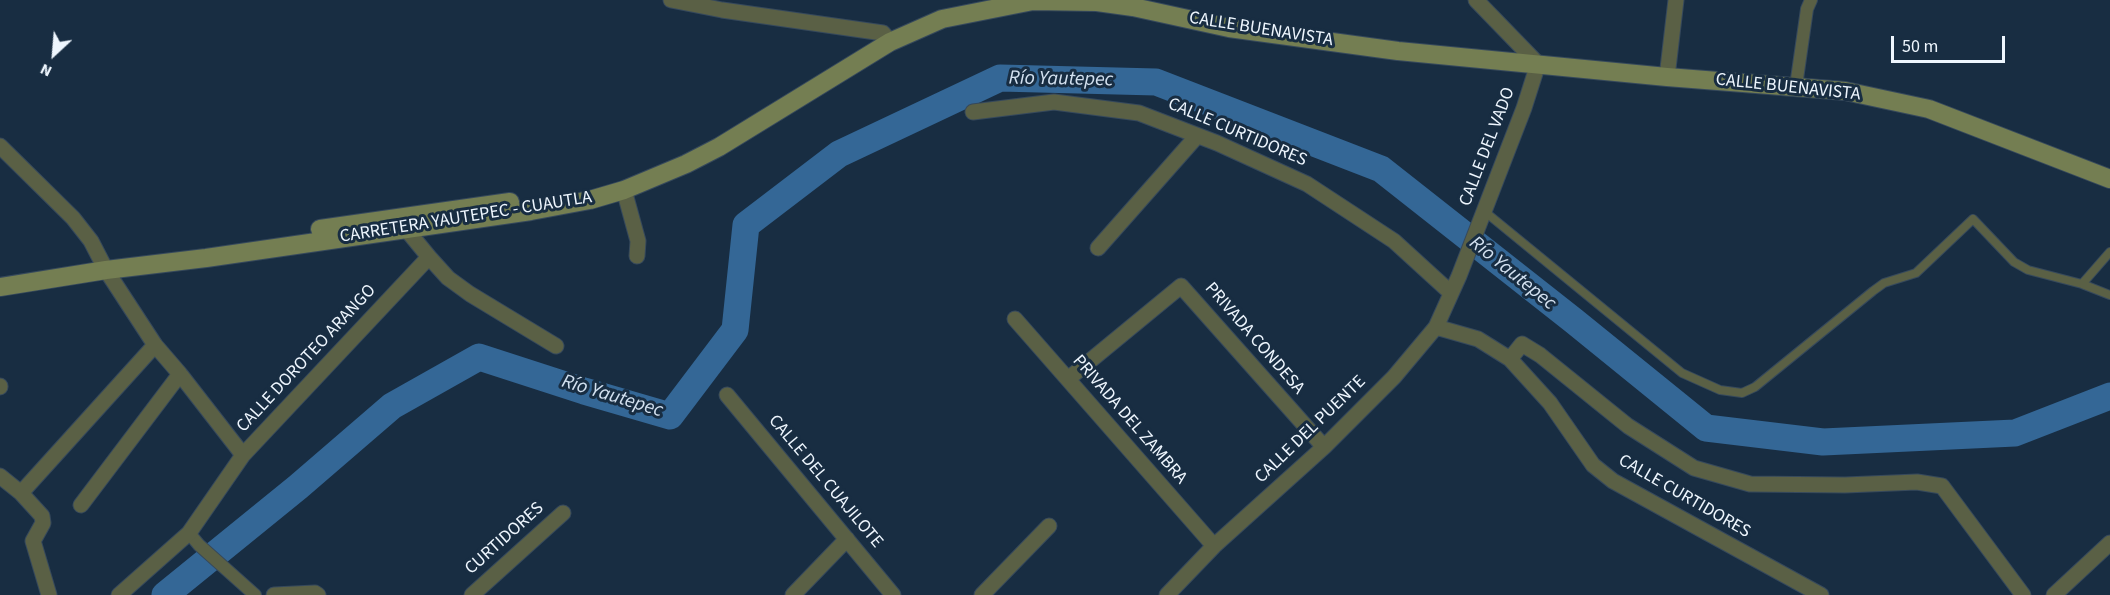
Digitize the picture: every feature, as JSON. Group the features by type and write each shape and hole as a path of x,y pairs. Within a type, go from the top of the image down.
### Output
{"main road":[{"name":"CARRETERA YAUTEPEC - CUAUTLA","path":"0,278 104,266 206,258 540,198 622,179 682,155 935,11 971,0"},
{"name":"CALLE BUENAVISTA","path":"1151,0 1223,16 1399,42 1453,56"},
{"name":"CARRETERA YAUTEPEC - CUAUTLA","path":"403,223 531,212 590,200 624,190 686,164 719,147 886,37 942,19 1033,1"},
{"name":"CALLE BUENAVISTA","path":"1033,1 1098,1 1229,28 1398,51 1667,77 1845,91 1929,109 2110,179"},
{"name":"CARRETERA YAUTEPEC - CUAUTLA","path":"0,287 104,266"}],"street":[{"path":"671,0 886,37"},
{"path":"1476,0 1539,64"},
{"path":"1667,77 1676,0"},
{"path":"1796,86 1807,9 1811,0"},
{"name":"CALLE DEL VADO","path":"1459,276 1539,64"},
{"name":"CALLE CURTIDORES","path":"973,112 1054,102 1139,113 1217,143 1306,184 1394,241 1452,293"},
{"path":"1098,248 1197,136"},
{"path":"0,146 73,218 91,241 104,266 155,345 243,455"},
{"path":"624,190 638,241 638,256"},
{"path":"403,223 448,278 556,346"},
{"name":"CALLE DOROTEO ARANGO","path":"119,595 194,539 243,455 337,358 429,257"},
{"name":"CALLE DEL PUENTE","path":"1167,595 1214,546 1324,447 1394,377 1436,327 1459,276"},
{"name":"PRIVADA CONDESA","path":"1068,379 1181,286 1324,447"},
{"name":"PRIVADA DEL ZAMBRA","path":"1015,319 1214,546"},
{"name":"CALLE CURTIDORES","path":"1436,327 1478,339 1510,359 1550,403 1593,465 1613,481 1821,595"},
{"path":"1510,359 1522,344 1540,355 1628,426 1694,468 1750,483 1845,485 1917,482 1942,486 2023,595"},
{"path":"21,493 155,345"},
{"path":"81,505 180,374"},
{"name":"CALLE DEL CUAJILOTE","path":"727,395 893,595"},
{"path":"0,476 21,493 42,516 43,523 33,541 49,595"},
{"name":"CURTIDORES","path":"472,595 563,513"},
{"path":"982,595 1049,526"},
{"path":"194,539 255,595"},
{"path":"794,595 848,539"},
{"path":"2054,595 2110,543"},
{"path":"274,595 315,593 318,595"}],"lane":[{"path":"1484,212 1682,373 1720,390 1742,393 1755,387 1884,283 1916,273 1973,219 2014,262 2028,270 2082,284 2110,295"},
{"path":"2082,284 2110,252"}],"waterway":[{"name":"Río Yautepec","path":"165,595 298,487 392,406 479,357 670,416 735,330 746,225 839,154 1000,78 1156,82 1381,169 1706,428 1823,442 2015,433 2110,396"}]}
